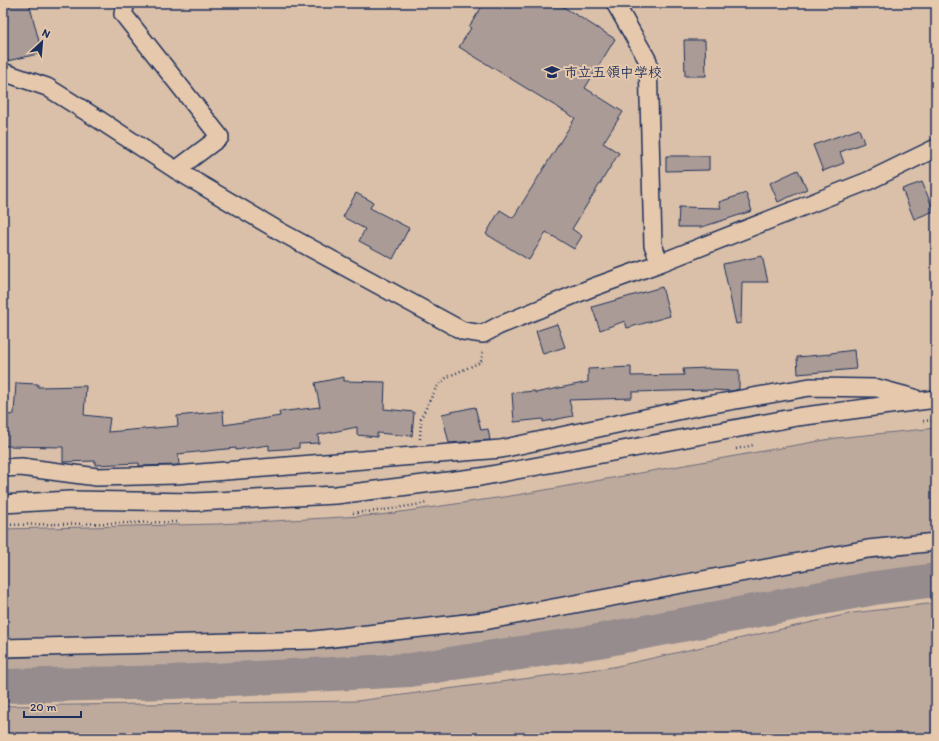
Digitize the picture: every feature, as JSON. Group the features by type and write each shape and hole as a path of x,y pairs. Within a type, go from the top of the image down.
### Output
{"street":[{"path":"126,3 123,14 220,137 176,170"},
{"path":"615,3 648,61 653,245 660,263"},
{"path":"3,72 47,87 98,118 176,170 281,232 463,331 483,334 498,326 584,291 660,263 868,181 936,148"},
{"path":"3,468 21,467 97,477 175,475 501,449 696,407 810,387 877,388 928,399"},
{"path":"3,504 70,500 195,502 336,495 480,477 797,416 928,399"},
{"path":"3,648 314,640 484,621 868,550 936,542"}],"path":[{"path":"420,455 421,418 436,388 447,377 481,362 484,347 483,334"}],"shaded area":[{"path":"936,428 936,536 560,600 355,629 243,636 3,641 3,529 218,524 380,515 517,495 836,438"},
{"path":"936,549 936,575 859,585 431,664 293,672 3,683 3,658 99,654 325,649 463,631 801,568"},
{"path":"936,603 936,738 3,738 3,706 357,701 613,667 853,613"}],"building":[{"path":"3,3 29,3 42,53 3,62"},
{"path":"484,3 557,3 615,39 585,88 623,112 603,143 619,153 572,229 582,236 574,249 546,232 529,260 486,234 500,210 513,218 575,118 459,47"},
{"path":"684,40 705,40 706,76 685,76"},
{"path":"859,129 864,143 840,152 844,163 823,171 813,145"},
{"path":"666,156 709,156 709,170 666,171"},
{"path":"798,170 807,189 778,202 770,183"},
{"path":"922,182 934,211 914,219 902,189"},
{"path":"356,193 373,202 370,208 409,228 393,259 359,241 365,229 343,217"},
{"path":"746,193 752,211 702,227 678,227 679,207 721,208 719,202"},
{"path":"762,256 768,282 742,282 741,323 736,324 723,264"},
{"path":"662,287 670,316 627,328 625,321 600,330 592,307"},
{"path":"557,324 565,347 543,354 536,331"},
{"path":"854,350 856,369 798,374 797,357"},
{"path":"631,367 631,376 684,375 683,369 709,368 739,370 739,389 732,391 632,392 632,398 569,400 573,416 543,422 543,419 514,422 512,393 535,391 535,393 588,382 588,369"},
{"path":"344,377 344,381 385,382 384,409 414,412 412,436 377,433 377,437 357,435 357,427 318,435 319,443 299,444 299,448 269,450 269,445 236,450 236,448 178,454 179,465 139,466 139,463 95,465 95,461 63,462 63,447 3,446 3,416 14,414 16,383 38,384 38,387 86,386 84,415 110,418 108,432 178,426 177,416 223,411 224,425 280,416 279,412 320,407 315,383"},
{"path":"475,407 481,430 488,429 490,440 449,443 442,414"}],"waterway":[{"path":"3,686 173,682 410,670 598,641 874,588 936,580"}],"place":[{"name":"市立五領中学校","path":"552,72"}]}
